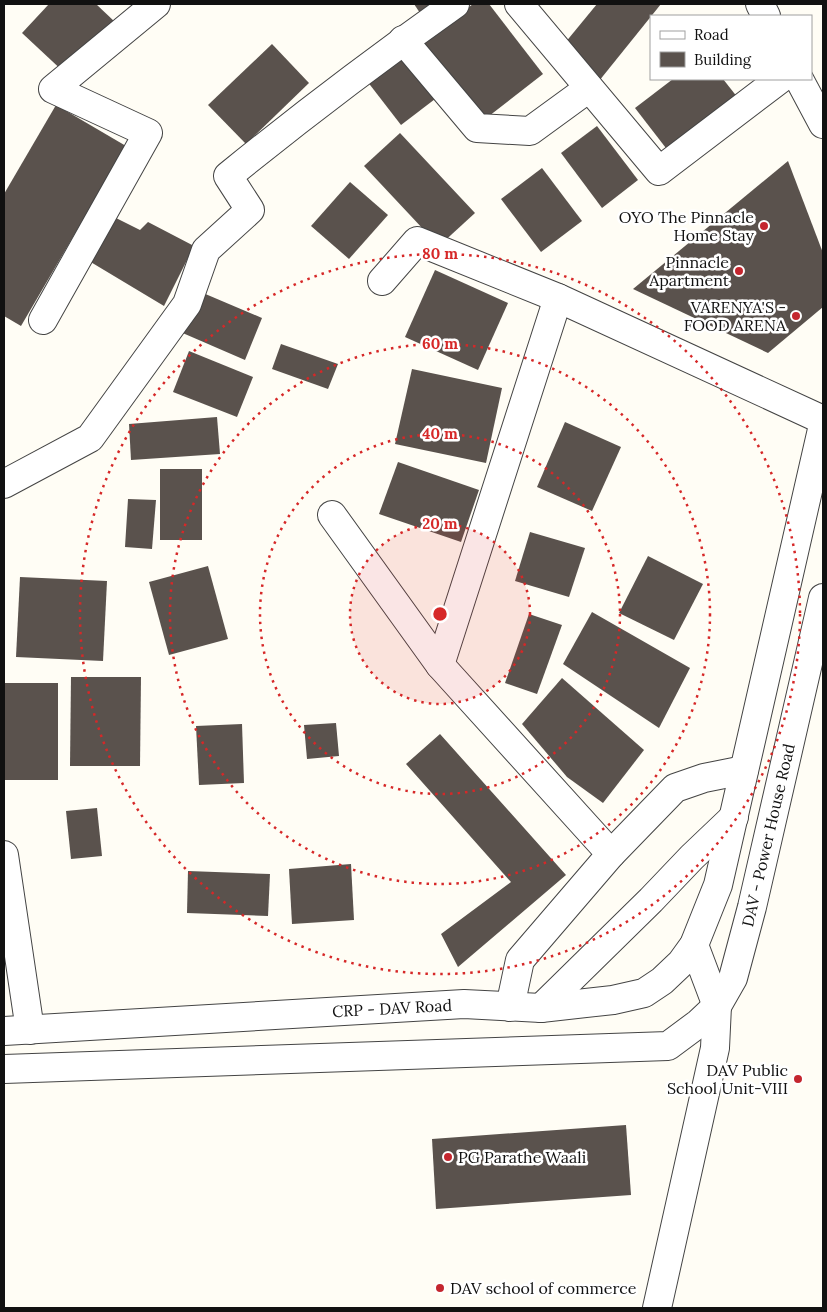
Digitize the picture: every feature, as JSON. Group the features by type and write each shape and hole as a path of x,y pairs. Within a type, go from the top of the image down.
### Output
{"street":[{"path":"43,320 148,133 53,89 156,4"},
{"path":"4,484 90,438 187,304 206,250 250,210 228,176 403,40 455,4"},
{"path":"519,4 659,171 779,80"},
{"path":"403,40 477,128 530,131 589,88"},
{"path":"801,80 823,124"},
{"path":"382,281 417,241 558,298 823,420"},
{"path":"440,665 558,298"},
{"path":"541,1008 734,817 823,425"},
{"path":"332,515 440,665 610,854"},
{"name":"DAV - Power House Road","path":"4,1069 668,1046 699,1023 717,1006 733,978 752,907 823,598"},
{"path":"510,1006 520,960 610,854 675,788 704,778 744,770"},
{"name":"CRP - DAV Road","path":"17,1030 464,1004 541,1008 613,1000 644,993 662,981 681,963 694,945 718,885 734,817"},
{"path":"4,855 17,1030"},
{"path":"657,1308 715,1048 717,1006 694,945"}],"building":[{"path":"49,4 96,4 115,22 67,75 22,33"},
{"path":"414,4 439,4 422,16"},
{"path":"473,4 489,4 543,74 480,123 420,44"},
{"path":"597,4 661,4 652,15 650,15 650,18 599,81 560,49"},
{"path":"272,44 309,83 246,144 208,105"},
{"path":"406,52 439,96 401,125 367,81"},
{"path":"672,80 724,80 738,98 669,152 635,108"},
{"path":"56,105 126,146 21,326 4,316 4,194"},
{"path":"597,126 638,180 602,208 561,153"},
{"path":"400,133 475,213 439,246 364,166"},
{"name":"Pinnacle Apartment","path":"788,161 823,253 823,307 768,353 633,289"},
{"path":"542,168 582,221 541,252 501,199"},
{"path":"350,182 388,215 349,259 311,226"},
{"path":"110,215 140,230 148,222 194,246 164,306 89,261"},
{"path":"435,270 508,303 478,370 405,337"},
{"path":"196,290 262,318 245,360 178,331"},
{"path":"281,344 338,364 328,389 272,369"},
{"path":"189,351 253,377 237,417 173,392"},
{"path":"412,369 502,388 486,463 395,444"},
{"path":"217,417 220,454 131,460 129,424"},
{"path":"565,422 621,447 592,511 537,487"},
{"path":"398,462 479,490 461,542 379,514"},
{"path":"160,469 202,469 202,540 160,540"},
{"path":"128,499 156,500 152,549 125,547"},
{"path":"530,532 585,548 569,597 515,581"},
{"path":"648,556 703,584 674,640 619,613"},
{"path":"208,566 228,639 169,655 149,582"},
{"path":"20,577 107,581 103,661 16,657"},
{"path":"592,612 690,668 659,728 563,664"},
{"path":"529,614 562,625 537,694 505,683"},
{"path":"71,677 141,677 140,766 70,766"},
{"path":"562,678 644,750 603,803 567,777 522,724"},
{"path":"4,683 58,683 58,780 4,780"},
{"path":"336,723 339,756 307,759 304,725"},
{"path":"242,724 244,783 199,785 196,726"},
{"path":"440,734 566,875 458,967 441,934 511,882 406,764"},
{"path":"97,808 102,856 71,859 66,811"},
{"path":"351,864 354,920 292,924 289,869"},
{"path":"188,871 270,874 268,916 187,913"},
{"path":"626,1125 631,1195 436,1209 432,1139"}],"place":[{"name":"OYO The Pinnacle Home Stay","path":"764,226"},
{"name":"Pinnacle Apartment","path":"739,271"},
{"name":"VARENYA'S - FOOD ARENA","path":"796,316"},
{"name":"DAV Public School Unit-VIII","path":"798,1079"},
{"name":"PG Parathe Waali","path":"448,1157"},
{"name":"DAV school of commerce","path":"440,1288"}]}
